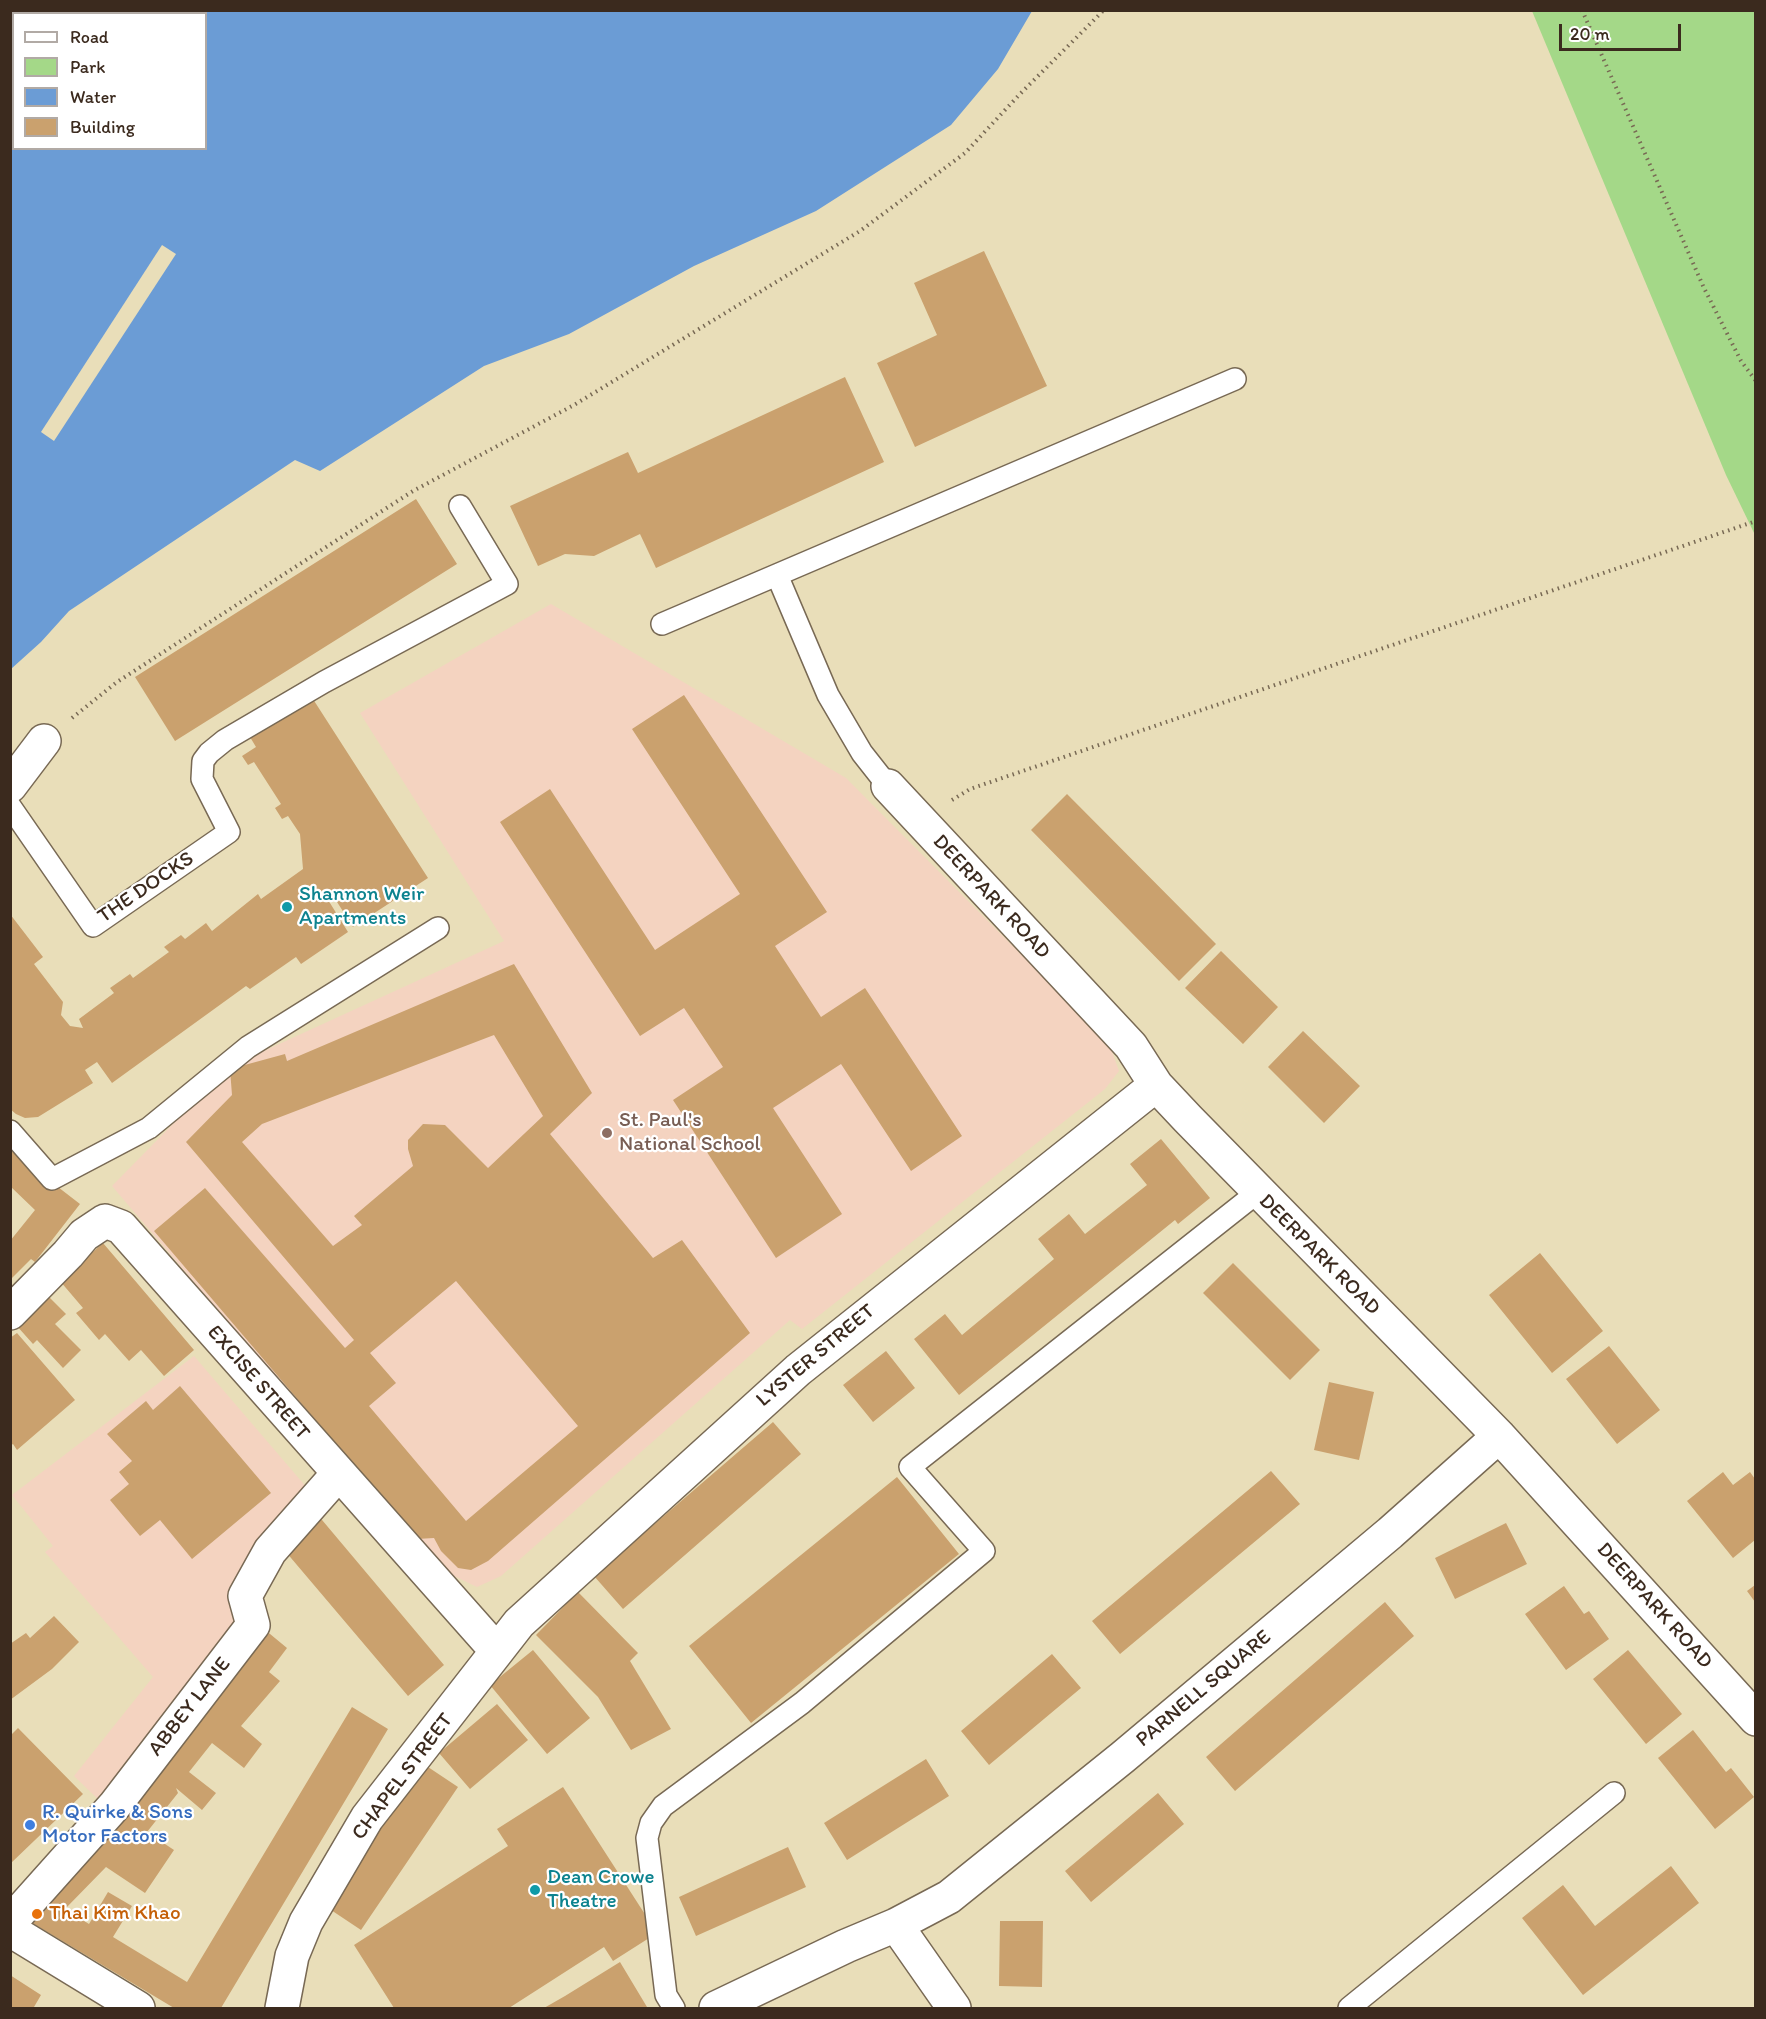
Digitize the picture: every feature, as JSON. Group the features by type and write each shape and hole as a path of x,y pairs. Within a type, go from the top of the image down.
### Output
{"street":[{"path":"10,786 44,741"},
{"name":"DEERPARK ROAD","path":"888,786 1131,1046 1156,1085 1258,1192 1499,1436 1755,1719"},
{"name":"LYSTER STREET","path":"496,1650 528,1615 798,1370 890,1294 1156,1085"},
{"name":"EXCISE STREET","path":"10,1313 84,1235 105,1221 112,1223 130,1238 496,1650"},
{"name":"PARNELL SQUARE","path":"716,2008 846,1946 896,1925 949,1897 1123,1757 1390,1533 1499,1436"},
{"name":"ABBEY LANE","path":"138,2008 29,1944 11,1930 14,1918 115,1805 253,1625 245,1596 270,1551 338,1474"},
{"name":"CHAPEL STREET","path":"282,2008 292,1956 306,1922 367,1818 464,1696 496,1650"},
{"path":"896,1925 954,2008"}],"lane":[{"path":"663,624 1235,379"},
{"name":"THE DOCKS","path":"10,806 93,926 229,832 201,779 200,771 209,753 225,740 324,682 507,584 460,506"},
{"path":"777,575 828,695 862,753 888,786"},
{"path":"10,1131 51,1179 150,1128 248,1047 438,928"},
{"path":"674,2008 666,1995 647,1838 651,1823 663,1806 802,1703 984,1551 910,1467 1258,1192"},
{"path":"1349,2008 1614,1793"}],"path":[{"path":"44,741 117,681 413,491 574,405 860,231 965,153 1104,10"},
{"path":"1582,10 1704,288 1741,361 1755,381"},
{"path":"927,830 934,815 970,789 1755,521"}],"shaded area":[{"name":"St. Paul's National School","path":"551,604 846,778 1109,1043 1119,1071 1105,1089 802,1329 790,1320 501,1576 477,1587 454,1576 431,1560 112,1186 229,1067 504,941 360,713"},
{"path":"194,1356 308,1489 243,1622 101,1802 74,1776 153,1677 45,1552 53,1546 12,1495"}],"green space":[{"path":"1532,11 1755,11 1755,535 1726,475"}],"water":[{"path":"11,11 1032,11 998,69 951,125 816,211 694,266 569,334 484,366 320,471 295,460 69,611 41,642 11,669"}],"pier":[{"path":"162,245 176,254 54,441 41,432"}],"building":[{"path":"984,251 1047,386 915,447 877,363 937,335 914,283"},
{"path":"845,377 884,462 656,568 640,534 594,556 565,554 538,566 510,506 628,452 638,473"},
{"path":"416,499 457,564 175,741 135,677"},
{"path":"684,695 827,912 775,946 821,1017 865,988 962,1136 911,1171 841,1064 773,1108 842,1214 776,1258 673,1100 723,1067 684,1008 640,1036 500,822 550,789 655,950 740,894 632,729"},
{"name":"Shannon Weir Apartments","path":"311,696 428,878 353,927 330,891 325,895 348,932 301,964 296,957 250,989 246,986 112,1083 97,1062 85,1070 93,1083 38,1117 25,1118 16,1114 10,1109 10,914 43,957 34,964 63,1002 61,1015 70,1026 83,1028 79,1019 114,993 110,988 130,974 133,978 169,952 164,947 181,935 185,939 206,923 212,931 258,894 261,899 303,869 300,834 288,816 282,819 275,808 281,804 254,762 248,765 242,756 256,747 250,737"},
{"path":"1067,794 1216,944 1179,981 1031,830"},
{"path":"1221,951 1278,1007 1243,1044 1185,988"},
{"path":"514,964 592,1093 550,1134 653,1258 682,1240 750,1333 488,1561 471,1570 458,1568 441,1551 434,1538 417,1539 154,1231 205,1188 345,1348 354,1340 186,1142 232,1095 230,1069 285,1054 287,1061","holes":["494,1035 543,1116 488,1168 445,1125 423,1124 408,1140 413,1166 354,1216 362,1225 333,1246 242,1142 262,1124","456,1281 578,1426 466,1521 369,1406 396,1383 370,1353"]},
{"path":"1303,1031 1360,1086 1324,1123 1268,1067"},
{"path":"1161,1139 1210,1198 1178,1224 1175,1220 959,1395 914,1339 945,1314 962,1335 1054,1259 1038,1239 1069,1214 1085,1234 1147,1185 1130,1164"},
{"path":"10,1150 80,1204 35,1262 31,1259 10,1280 10,1241 35,1210 10,1186"},
{"path":"103,1243 194,1350 164,1376 141,1350 129,1361 105,1334 99,1340 76,1313 83,1308 60,1281"},
{"path":"1540,1253 1603,1331 1552,1373 1489,1295"},
{"path":"1233,1263 1320,1350 1290,1380 1203,1293"},
{"path":"47,1295 66,1314 55,1324 81,1350 63,1368 37,1340 33,1344 16,1325"},
{"path":"17,1333 75,1400 17,1450 13,1444 10,1446 10,1338"},
{"path":"1609,1346 1660,1410 1617,1444 1566,1379"},
{"path":"886,1351 915,1388 873,1422 843,1385"},
{"path":"1329,1382 1374,1392 1359,1460 1314,1450"},
{"path":"180,1386 271,1493 192,1559 160,1520 140,1536 110,1500 129,1484 119,1472 132,1461 107,1434 146,1401 153,1410"},
{"path":"773,1422 801,1454 623,1609 594,1576"},
{"path":"1271,1471 1300,1504 1120,1654 1092,1621"},
{"path":"1723,1472 1733,1485 1750,1472 1755,1479 1755,1540 1733,1558 1687,1501"},
{"path":"897,1477 959,1554 751,1723 689,1646"},
{"path":"317,1514 444,1665 408,1696 280,1545"},
{"path":"1506,1523 1527,1564 1455,1599 1435,1558"},
{"path":"1755,1585 1755,1602 1747,1591"},
{"path":"1564,1586 1584,1614 1589,1611 1609,1639 1566,1670 1525,1614"},
{"path":"578,1592 638,1653 630,1661 671,1729 631,1750 598,1697 536,1635"},
{"path":"1385,1602 1414,1636 1235,1791 1206,1757"},
{"path":"54,1616 79,1642 52,1669 10,1700 10,1644 26,1633 30,1638"},
{"path":"264,1629 287,1648 269,1672 280,1681 241,1726 262,1744 244,1768 212,1743 189,1772 216,1793 202,1810 176,1788 178,1793 147,1832 174,1850 145,1893 106,1867 65,1909 89,1924 108,1892 132,1906 113,1937 187,1982 352,1707 388,1729 221,2008 174,2008 24,1918"},
{"path":"533,1650 590,1718 547,1754 490,1685"},
{"path":"1628,1650 1682,1714 1646,1744 1593,1679"},
{"path":"1052,1654 1081,1688 989,1765 961,1731"},
{"path":"497,1704 528,1740 470,1789 439,1753"},
{"name":"R. Quirke & Sons Motor Factors","path":"18,1728 83,1794 10,1864 10,1736"},
{"path":"1693,1730 1726,1772 1731,1768 1754,1797 1715,1829 1658,1758"},
{"path":"926,1759 949,1796 847,1860 824,1823"},
{"path":"422,1763 458,1787 361,1930 325,1906"},
{"name":"Dean Crowe Theatre","path":"563,1787 657,1933 613,1961 604,1947 509,2008 394,2008 354,1945 508,1846 497,1829"},
{"path":"1158,1793 1184,1824 1091,1902 1065,1871"},
{"path":"788,1847 806,1887 696,1936 679,1897"},
{"path":"1671,1866 1699,1903 1583,1995 1522,1918 1563,1885 1595,1926"},
{"path":"1000,1921 1043,1921 1042,1987 999,1986"},
{"path":"620,1962 647,2007 544,2008 565,1996"},
{"path":"10,1975 41,1995 34,2007 36,2008 10,2008"}],"place":[{"name":"Shannon Weir Apartments","path":"287,907"},
{"name":"St. Paul's National School","path":"607,1133"},
{"name":"R. Quirke & Sons Motor Factors","path":"30,1825"},
{"name":"Dean Crowe Theatre","path":"535,1890"},
{"name":"Thai Kim Khao","path":"37,1914"}]}
